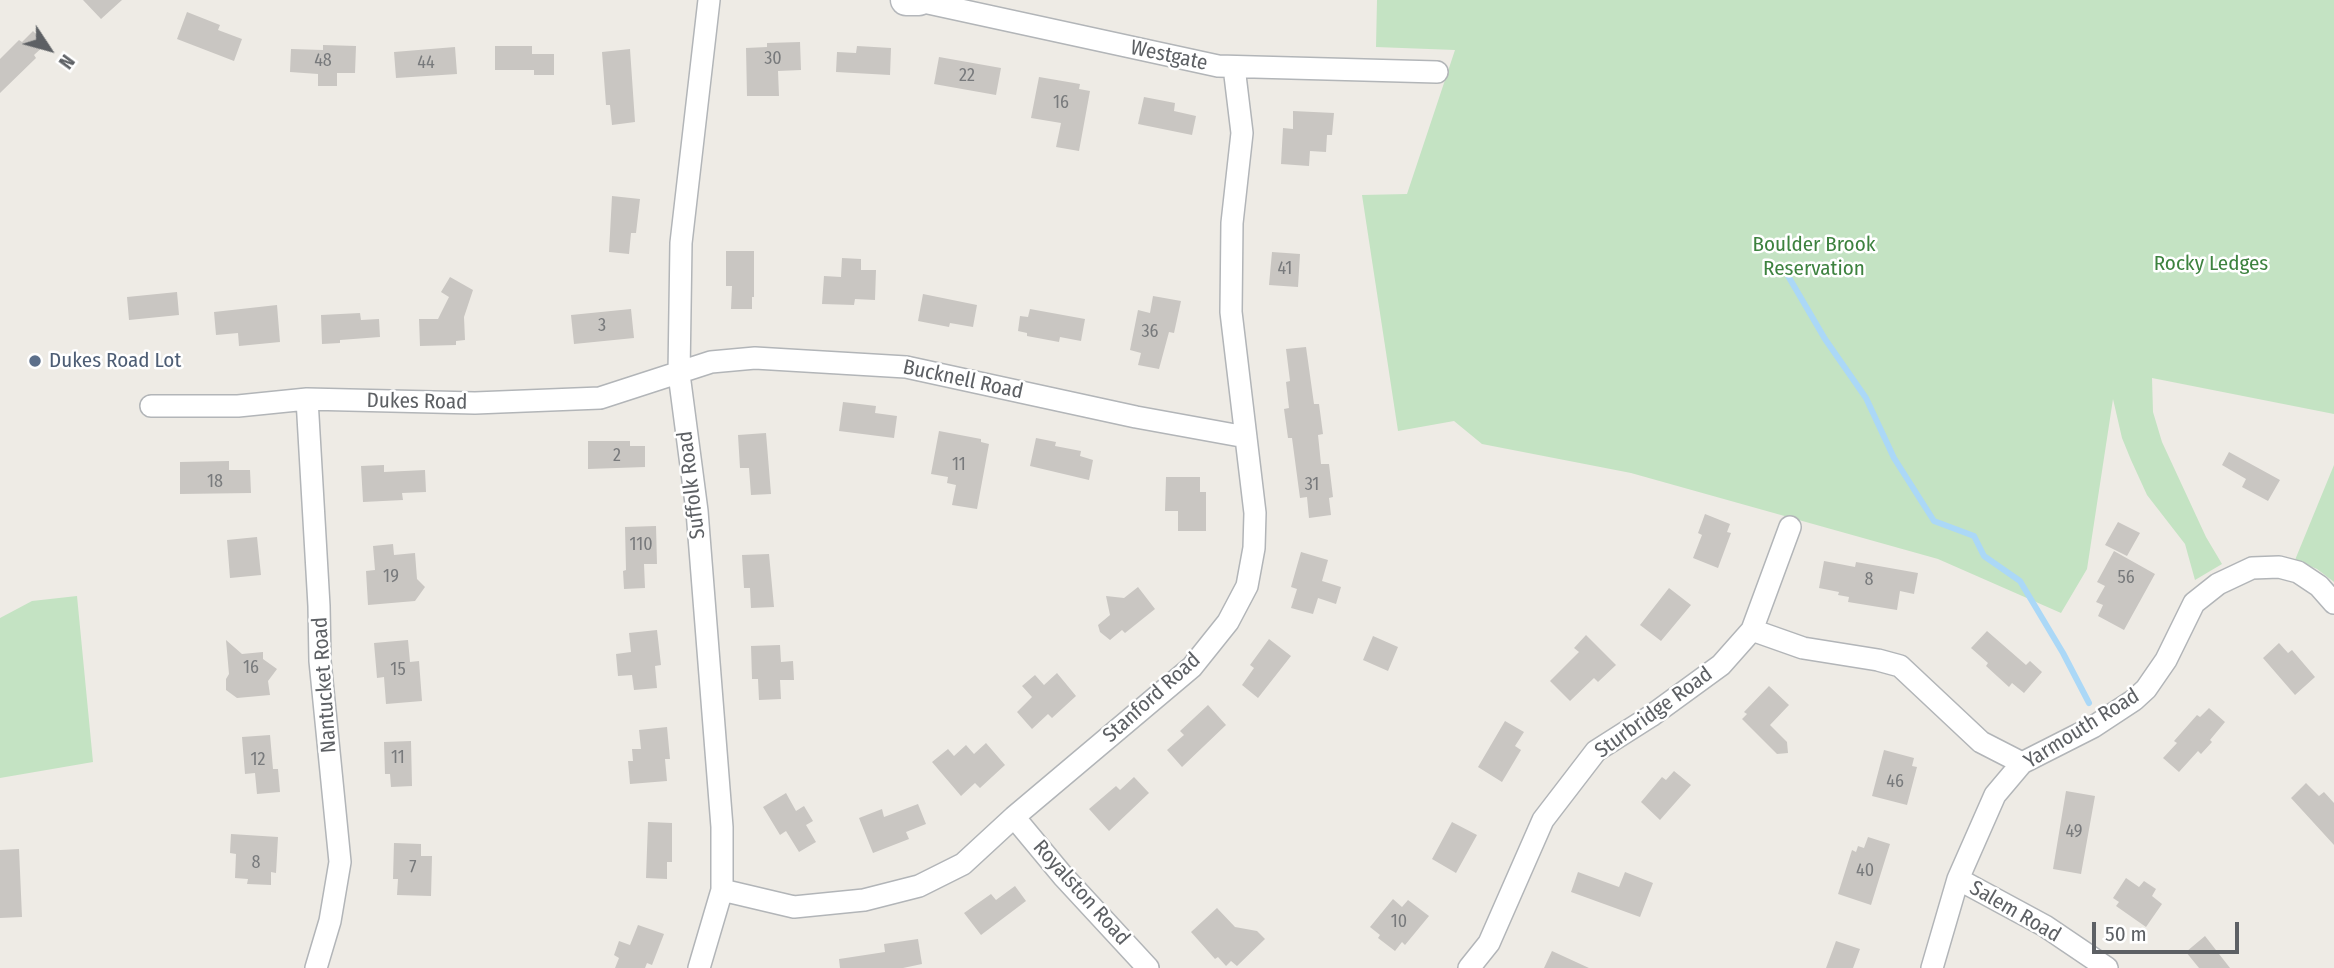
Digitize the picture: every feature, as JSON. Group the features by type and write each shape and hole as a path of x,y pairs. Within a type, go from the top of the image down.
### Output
{"street":[{"name":"Suffolk Road","path":"699,968 722,890 722,827 698,524 679,374 681,243 709,0"},
{"name":"Westgate","path":"915,0 1184,60 1234,67 1437,72"},
{"name":"Stanford Road","path":"722,890 794,907 864,900 919,886 964,864 1014,817 1192,667 1228,622 1247,586 1254,548 1255,513 1231,312 1232,223 1242,133 1234,67"},
{"name":"Bucknell Road","path":"679,374 711,362 755,358 906,367 1136,417 1245,437"},
{"name":"Dukes Road","path":"151,406 238,406 307,399 475,403 600,398 679,374"},
{"name":"Nantucket Road","path":"307,399 320,661 340,862 330,921 316,968"},
{"name":"Sturbridge Road","path":"1469,968 1489,943 1544,820 1596,751 1651,716 1721,665 1752,630 1790,527"},
{"name":"Yarmouth Road","path":"1932,968 1958,879 1995,795 2022,763 2093,727 2146,689 2166,660 2194,603 2218,584 2252,568 2293,569 2319,586 2334,603"},
{"path":"1752,630 1802,648 1900,666 1981,742 2022,763"},
{"name":"Royalston Road","path":"1014,817 1063,876 1148,968"},
{"name":"Salem Road","path":"1958,879 2045,926 2107,968"}],"green space":[{"name":"Boulder Brook Reservation","path":"1377,0 2334,0 2334,414 2152,378 2153,412 2162,442 2206,537 2222,564 2195,580 2185,544 2147,495 2131,460 2122,438 2113,399 2087,569 2061,613 1938,559 1631,473 1482,444 1454,421 1398,431 1362,195 1407,194 1455,50 1376,47"},
{"path":"2334,465 2334,582 2317,569 2295,560"},
{"path":"77,596 93,762 0,778 0,618 32,601"}],"building":[{"path":"83,0 122,0 101,19"},
{"path":"187,12 220,25 218,30 242,39 234,61 177,39"},
{"path":"33,31 46,44 34,55 36,58 0,93 0,59 19,40 22,42"},
{"path":"800,42 801,70 778,71 779,96 747,96 746,48 767,47 767,43"},
{"path":"323,45 356,46 355,73 337,73 337,86 318,86 318,74 290,72 291,49 323,50"},
{"path":"495,46 532,46 532,54 554,54 554,75 534,75 534,70 495,70"},
{"path":"857,46 891,48 890,75 836,72 837,52 856,53"},
{"path":"455,47 457,74 396,78 394,52"},
{"path":"630,49 635,122 612,125 610,105 606,105 602,52"},
{"path":"939,57 1001,68 996,95 934,84"},
{"path":"1039,77 1080,84 1079,89 1090,91 1079,151 1056,147 1061,123 1031,118"},
{"path":"1144,97 1175,103 1174,111 1196,116 1192,135 1138,124"},
{"path":"1293,111 1334,113 1332,135 1327,135 1326,152 1310,151 1309,166 1281,164 1283,128 1293,129"},
{"path":"612,196 640,199 636,233 631,233 629,254 609,252"},
{"path":"726,251 754,251 752,309 731,309 732,286 726,286"},
{"path":"1272,252 1300,254 1298,287 1269,285"},
{"path":"842,258 861,259 861,270 876,270 875,300 855,299 854,305 822,304 824,276 841,277"},
{"path":"450,277 473,290 464,317 465,340 456,341 456,345 420,346 419,319 438,319 449,297 441,292"},
{"path":"177,292 179,315 129,320 127,297"},
{"path":"923,294 977,305 973,327 950,323 949,327 918,321"},
{"path":"1153,296 1181,301 1174,333 1169,332 1159,369 1138,365 1141,353 1130,350 1138,310 1150,313"},
{"path":"277,305 280,342 239,346 238,333 216,335 214,312"},
{"path":"631,309 634,338 574,344 571,315"},
{"path":"1030,309 1085,319 1081,341 1060,337 1059,342 1027,336 1027,333 1018,331 1020,316 1028,317"},
{"path":"360,313 361,320 379,319 380,337 322,344 321,315"},
{"path":"1306,347 1314,404 1319,404 1323,434 1318,435 1321,464 1329,464 1333,497 1329,498 1331,515 1309,518 1307,497 1300,498 1292,438 1288,438 1284,409 1289,408 1286,382 1290,381 1286,349"},
{"path":"843,402 876,406 875,413 897,416 894,438 839,431"},
{"path":"939,431 981,439 981,442 989,444 977,509 952,505 956,485 947,483 948,477 931,474"},
{"path":"766,433 771,494 751,495 749,468 740,468 738,435"},
{"path":"1036,438 1056,442 1055,446 1081,451 1080,456 1093,460 1089,480 1030,466"},
{"path":"588,441 630,441 630,446 645,446 645,467 588,469"},
{"path":"2229,452 2280,480 2268,501 2242,487 2246,479 2222,465"},
{"path":"229,461 229,470 250,470 251,493 180,494 180,462"},
{"path":"384,465 384,472 425,470 426,492 402,493 403,500 363,502 361,466"},
{"path":"1166,477 1200,477 1200,492 1206,492 1206,531 1178,531 1178,511 1165,511"},
{"path":"1705,514 1730,524 1727,532 1731,533 1718,568 1693,558 1702,535 1698,533"},
{"path":"2118,522 2140,533 2127,556 2105,545"},
{"path":"656,526 657,564 644,564 645,588 624,589 625,527"},
{"path":"257,537 261,575 230,578 227,540"},
{"path":"393,544 394,555 415,553 417,579 425,587 415,601 368,605 366,571 375,570 373,546"},
{"path":"2114,551 2155,574 2124,630 2098,616 2103,605 2096,602 2105,586 2097,582"},
{"path":"1301,552 1328,560 1322,581 1341,587 1336,604 1318,598 1313,614 1291,608 1297,589 1291,587"},
{"path":"769,554 774,607 751,608 750,588 744,588 742,555"},
{"path":"1824,561 1855,567 1856,562 1918,573 1914,594 1900,591 1897,610 1848,602 1849,597 1838,595 1839,592 1819,588"},
{"path":"1138,587 1155,609 1125,633 1122,630 1110,640 1100,632 1098,625 1110,615 1106,596 1124,598"},
{"path":"1669,588 1691,605 1661,641 1640,625"},
{"path":"657,630 661,665 655,666 657,688 634,690 632,675 618,676 616,654 631,652 629,633"},
{"path":"1987,631 2026,665 2030,661 2042,672 2024,693 2012,683 2009,687 1971,648"},
{"path":"1586,635 1616,665 1598,682 1594,678 1570,701 1550,681 1579,652 1574,648"},
{"path":"1373,636 1398,647 1388,671 1363,660"},
{"path":"1269,639 1291,656 1258,698 1242,685 1254,668 1250,665"},
{"path":"226,640 242,654 263,652 263,659 277,669 268,681 270,695 237,698 226,690 229,674"},
{"path":"408,640 410,662 419,661 422,701 386,704 384,677 377,678 374,643"},
{"path":"2279,643 2288,653 2292,650 2315,677 2295,695 2263,658"},
{"path":"780,645 781,662 793,661 794,680 780,680 781,699 759,700 758,679 752,679 751,646"},
{"path":"1057,673 1076,696 1052,718 1048,714 1032,729 1017,712 1032,697 1022,686 1035,675 1044,685"},
{"path":"1769,686 1789,705 1770,725 1787,742 1788,753 1777,754 1742,719 1747,714 1744,712"},
{"path":"1208,705 1226,725 1182,767 1167,750 1184,735 1180,731"},
{"path":"2209,708 2225,722 2201,754 2198,751 2179,772 2163,758 2197,715 2200,717"},
{"path":"1505,721 1524,732 1515,746 1521,750 1502,782 1478,767"},
{"path":"667,727 670,759 665,759 667,781 630,784 628,761 633,761 632,749 641,749 639,730"},
{"path":"270,735 273,769 278,769 280,792 257,794 255,773 245,774 242,737"},
{"path":"411,741 412,786 391,787 390,774 385,774 384,742"},
{"path":"986,743 1005,765 980,788 975,783 961,796 932,762 948,749 954,756 966,745 974,754"},
{"path":"1884,750 1914,758 1912,766 1917,767 1907,805 1872,796"},
{"path":"1674,771 1691,785 1660,820 1641,802 1662,777 1666,780"},
{"path":"1134,777 1149,793 1109,831 1089,809 1116,786 1120,790"},
{"path":"2306,783 2319,796 2324,792 2334,803 2334,845 2291,798"},
{"path":"2066,791 2095,796 2081,874 2053,869"},
{"path":"786,793 796,811 804,806 813,821 806,825 816,842 799,852 786,831 780,835 763,807"},
{"path":"918,804 926,824 906,832 909,839 873,853 859,818 882,809 884,817"},
{"path":"648,822 672,823 672,862 667,862 667,879 646,878"},
{"path":"1452,822 1477,835 1456,873 1432,859"},
{"path":"231,834 278,837 276,873 271,872 271,885 247,884 248,879 235,878 236,854 230,853"},
{"path":"1868,837 1890,844 1871,905 1838,894 1852,850 1856,852 1858,846 1864,848"},
{"path":"394,843 421,844 421,856 432,856 431,896 397,895 398,879 393,879"},
{"path":"19,849 22,917 0,918 0,850"},
{"path":"1578,872 1619,887 1625,872 1653,883 1640,917 1571,892"},
{"path":"2126,878 2139,887 2144,881 2156,889 2152,896 2162,904 2146,927 2116,906 2119,902 2113,898"},
{"path":"1015,886 1026,901 981,935 964,913 991,894 996,900"},
{"path":"1393,899 1402,907 1408,900 1429,916 1405,945 1402,942 1395,951 1378,938 1380,935 1370,927"},
{"path":"1217,908 1235,927 1257,931 1265,939 1237,966 1231,961 1226,966 1218,957 1215,959 1191,932"},
{"path":"638,925 664,934 652,965 647,963 645,968 615,968 619,958 614,955 619,941 630,945"},
{"path":"2205,936 2230,968 2199,968 2186,952"},
{"path":"918,939 922,964 903,968 840,968 839,959 885,952 884,944"},
{"path":"1836,941 1860,949 1853,968 1826,968"},
{"path":"1552,951 1589,968 1544,968"}],"waterway":[{"path":"1784,269 1825,339 1866,398 1894,458 1934,521 1974,536 1984,556 2020,581 2089,703"}],"place":[{"name":"Dukes Road Lot","path":"35,361"}],"park label":[{"name":"Rocky Ledges","path":"2211,264"}]}
